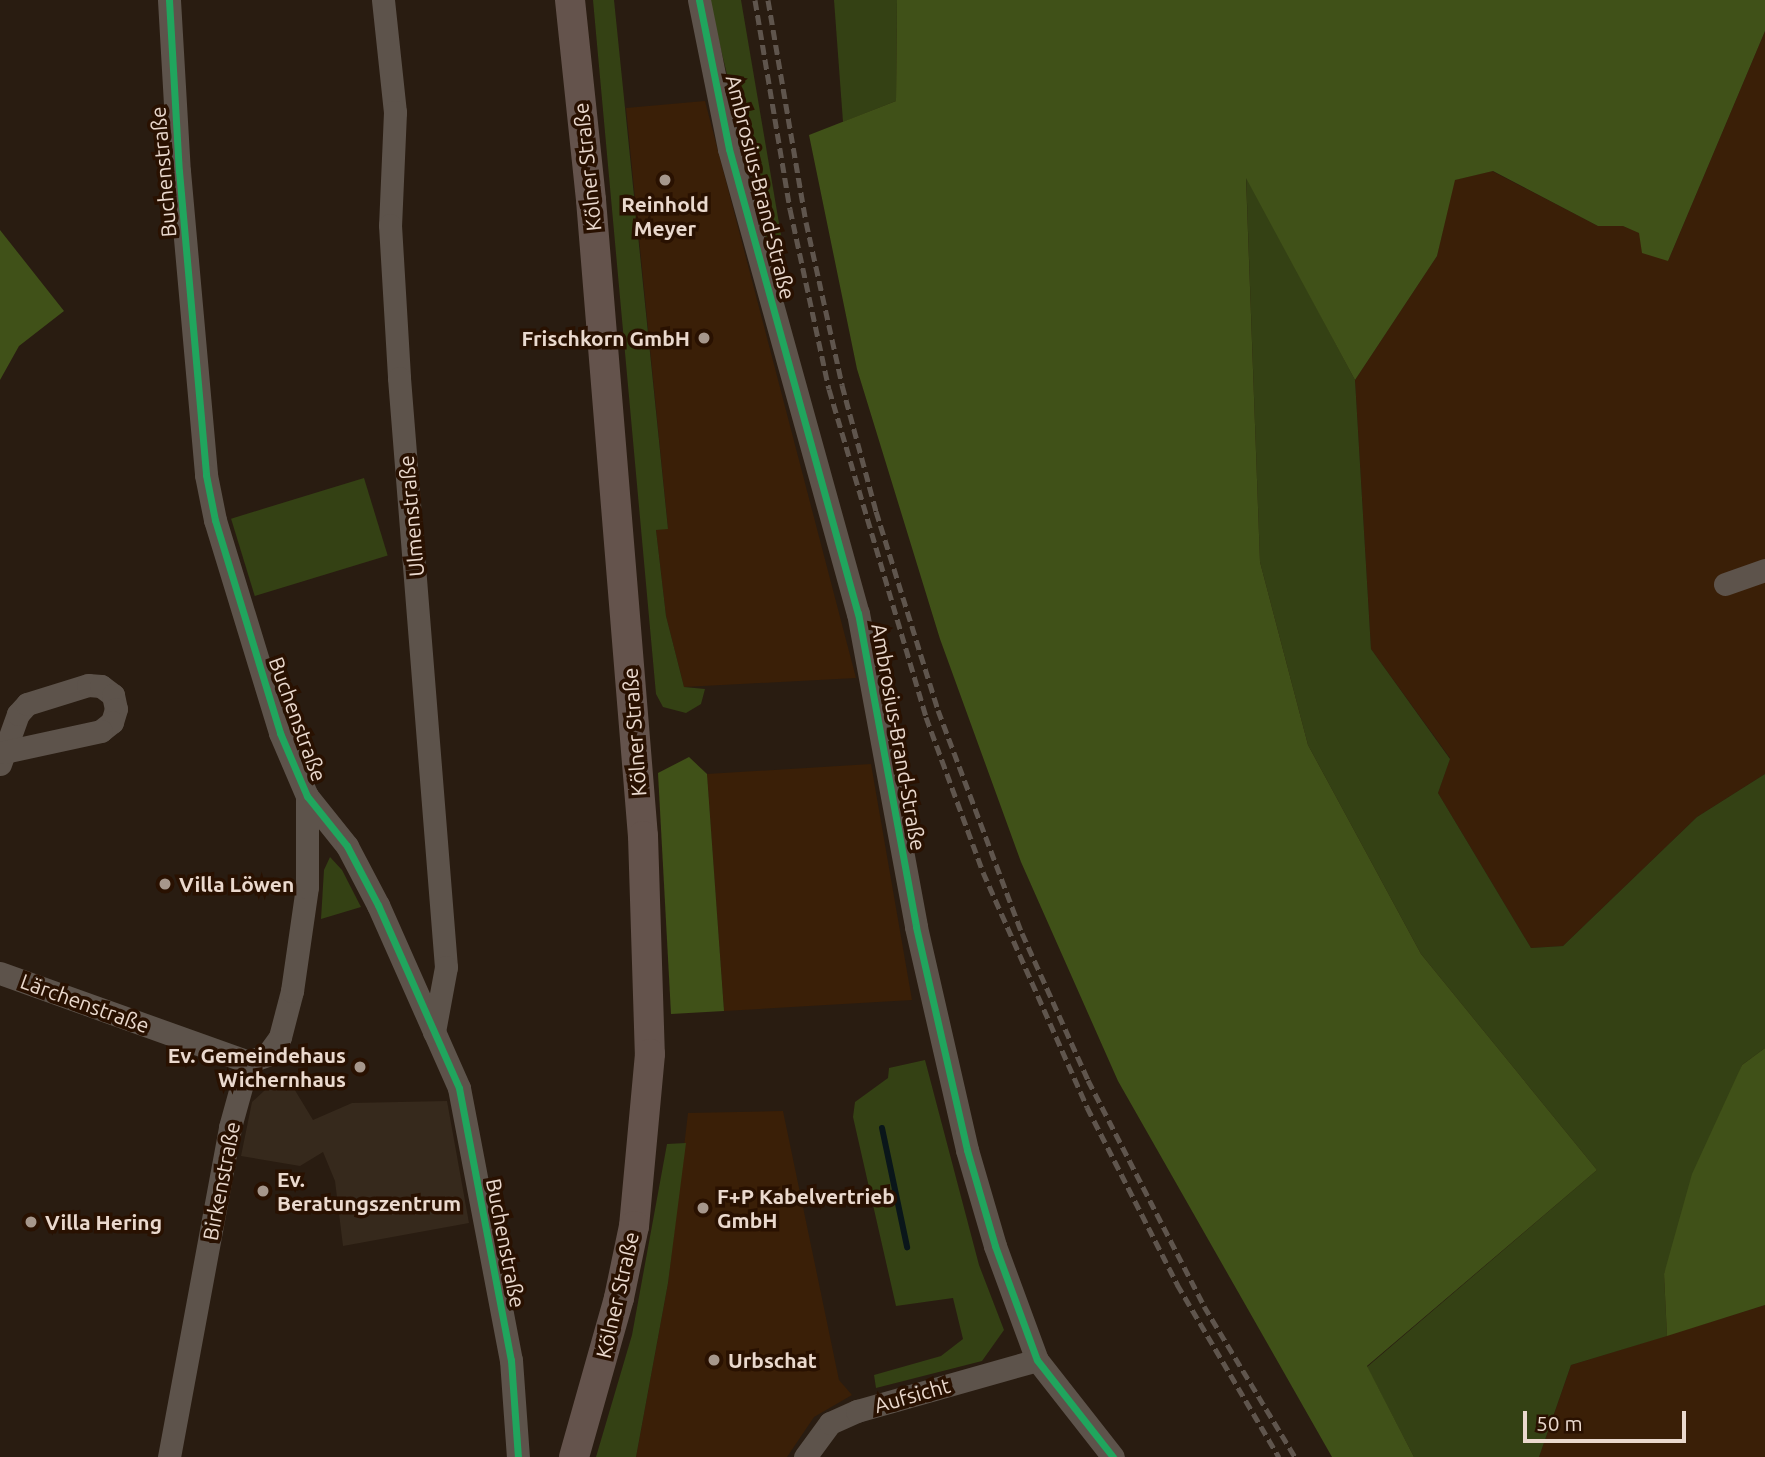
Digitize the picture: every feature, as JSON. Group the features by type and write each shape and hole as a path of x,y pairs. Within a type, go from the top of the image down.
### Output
{"main road":[{"name":"Kölner Straße","path":"570,0 592,214 643,836 650,1054 634,1226 619,1298 574,1457"}],"street":[{"name":"Buchenstraße","path":"169,0 206,475 220,541 268,694 307,796 347,846 378,905 459,1088 511,1360 518,1457"},
{"name":"Ulmenstraße","path":"383,0 395,112 390,225 398,366 446,967 434,1032"},
{"name":"Ambrosius-Brand-Straße","path":"699,0 729,149 858,612 939,1041 995,1247 1037,1360 1113,1457"},
{"path":"1725,584 1765,570"},
{"path":"88,685 101,686 113,695 116,709 112,722 101,731 2,758 18,714 27,704 88,685"},
{"path":"248,1062 267,1055 280,1037 292,990 307,887 307,796"},
{"name":"Lärchenstraße","path":"0,973 248,1062"},
{"name":"Birkenstraße","path":"169,1457 230,1127 248,1062"},
{"name":"Aufsicht","path":"805,1457 830,1423 858,1411 1037,1360"}],"shaded area":[{"path":"1765,31 1765,774 1697,817 1563,946 1531,948 1438,793 1450,758 1371,649 1355,380 1437,256 1454,180 1492,171 1598,226 1623,226 1640,233 1668,261"},
{"path":"705,101 856,678 684,687 666,616 656,530 668,528 626,108"},
{"path":"871,764 912,1000 724,1011 707,774"},
{"path":"278,1078 293,1087 313,1120 352,1103 447,1101 469,1223 343,1246 335,1181 323,1152 300,1166 241,1156 252,1102"},
{"path":"783,1111 839,1380 852,1395 814,1417 787,1457 636,1457 668,1283 688,1113"},
{"path":"1765,1305 1765,1457 1539,1457 1571,1365"}],"green space":[{"path":"593,0 614,0 668,529 656,530 666,616 684,687 705,689 701,704 686,713 663,707 656,694"},
{"path":"709,0 741,0 781,235 767,240"},
{"path":"834,0 897,0 896,101 843,122"},
{"path":"897,0 1765,0 1765,31 1668,261 1642,253 1639,233 1623,226 1598,226 1493,171 1455,180 1437,256 1355,380 1246,178 1260,562 1308,745 1421,954 1597,1170 1367,1366 1414,1457 1332,1457 1118,1081 1021,862 940,639 857,369 809,135 896,101"},
{"path":"1246,175 1355,380 1371,649 1450,759 1438,793 1531,948 1563,946 1697,817 1765,774 1765,1048 1742,1065 1664,1274 1667,1336 1571,1365 1539,1457 1414,1457 1367,1367 1597,1170 1421,954 1308,745 1260,562"},
{"path":"0,230 64,311 19,346 0,380"},
{"path":"364,478 388,555 255,596 231,519"},
{"path":"689,757 707,774 724,1011 671,1014 658,773"},
{"path":"330,857 342,870 361,907 321,919 324,870"},
{"path":"1765,1048 1765,1305 1667,1336 1664,1274 1692,1174 1742,1065"},
{"path":"925,1060 979,1265 1004,1330 982,1361 876,1388 874,1375 941,1356 963,1339 953,1298 896,1306 853,1117 855,1102 888,1078 889,1068"},
{"path":"686,1143 668,1283 636,1457 596,1457 632,1335 667,1144"}],"waterway":[{"path":"882,1128 907,1247"}],"railway":[{"path":"755,0 790,209 829,389 926,717 983,872 1087,1107 1177,1284 1279,1457"},
{"path":"768,0 806,222 842,385 876,511 938,710 1022,933 1088,1080 1204,1306 1295,1457"}],"cycle path":[{"path":"169,0 179,171 206,475 215,520 280,733 307,796 347,846 378,905 459,1088 511,1360 518,1457"},
{"path":"699,0 729,149 858,613 916,927 967,1150 995,1246 1037,1360 1113,1457"}],"place":[{"name":"Reinhold Meyer","path":"665,180"},
{"name":"Frischkorn GmbH","path":"704,338"},
{"name":"Villa Löwen","path":"165,884"},
{"name":"Ev. Gemeindehaus Wichernhaus","path":"360,1067"},
{"name":"Ev. Beratungszentrum","path":"263,1191"},
{"name":"F+P Kabelvertrieb GmbH","path":"703,1208"},
{"name":"Villa Hering","path":"31,1222"},
{"name":"Urbschat","path":"714,1360"}]}
